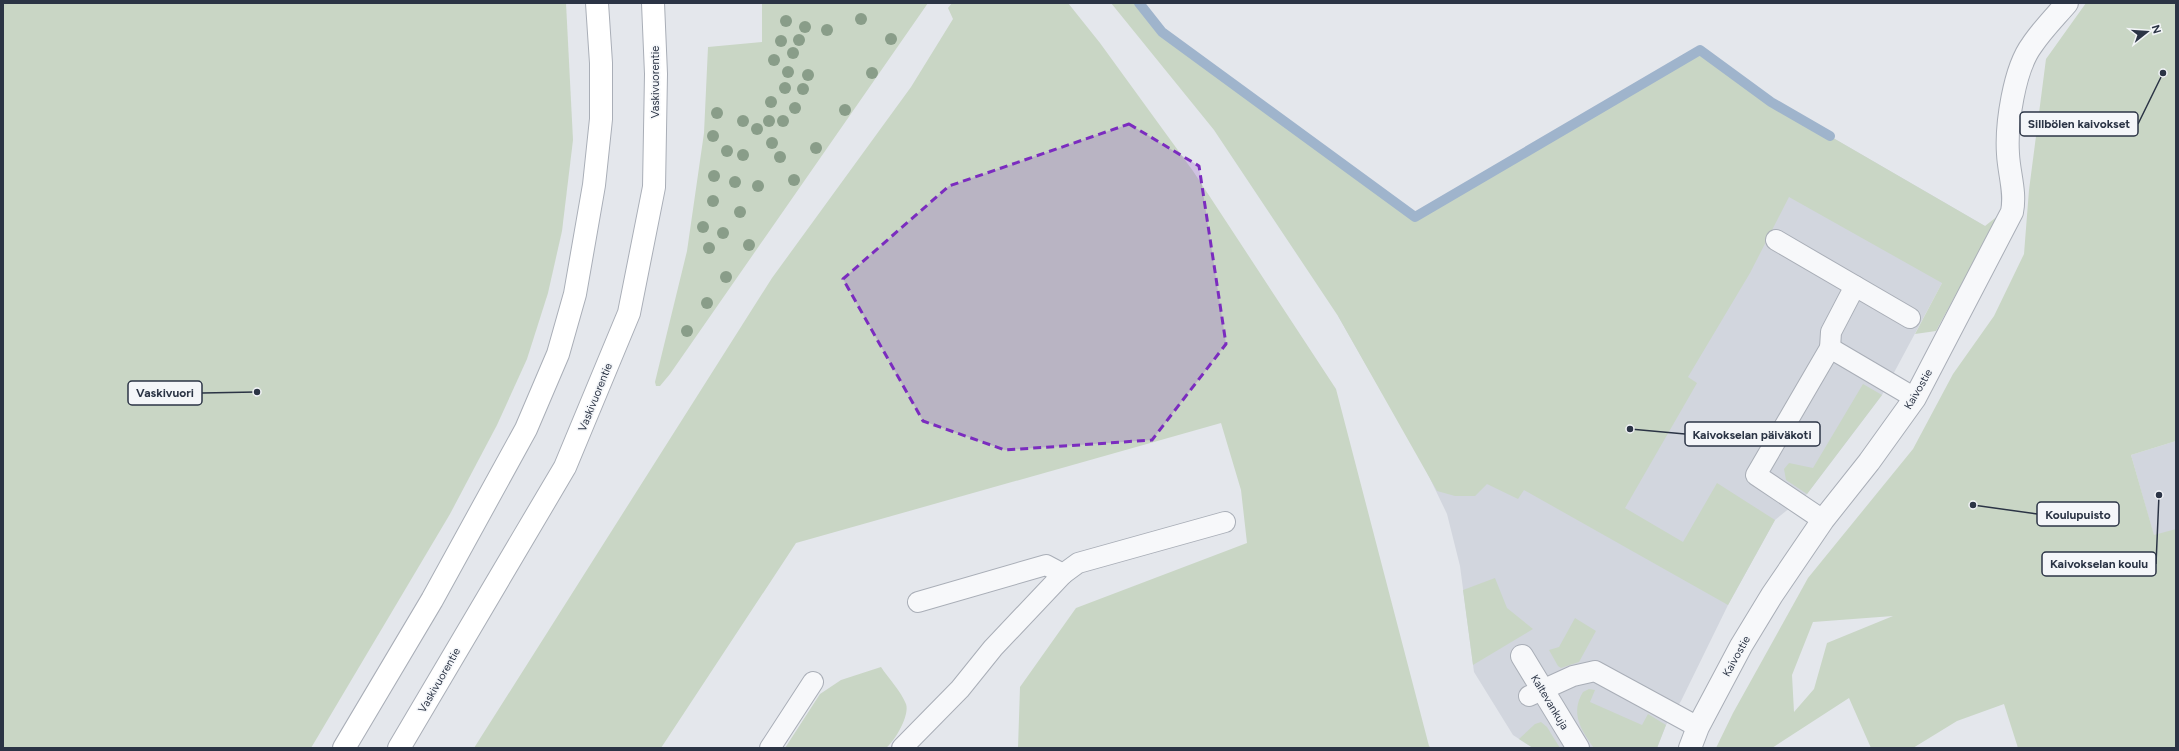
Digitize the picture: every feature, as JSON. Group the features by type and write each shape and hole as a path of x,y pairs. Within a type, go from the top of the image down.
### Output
{"main road":[{"path":"344,748 432,600 526,429 558,354 575,294 594,185 602,118 601,63 597,3"},
{"name":"Vaskivuorentie","path":"399,748 565,467 629,313 654,187 656,74 653,3"}],"street":[{"name":"Kaivostie","path":"1690,748 1698,728 1741,646 1772,595 1823,520 1869,462 1915,398 2012,212 2015,200 2008,154 2008,119 2017,77 2030,46 2067,3"},
{"name":"Kaltevankuja","path":"1522,656 1536,692 1578,748"}],"lane":[{"path":"1776,240 1910,318"},
{"path":"1823,520 1756,475 1830,348 1831,332 1855,286"},
{"path":"1830,348 1915,398"},
{"path":"902,748 960,689 993,648 1063,574 1078,563 1225,522"},
{"path":"918,602 1046,565 1063,574"},
{"path":"1536,692 1573,676 1595,671 1698,728"},
{"path":"770,748 813,682"}],"highlighted area":[{"path":"1129,124 1199,166 1226,344 1152,440 1005,450 923,421 843,279 949,186"}],"shaded area":[{"path":"1771,102 1985,226 1942,283 1882,395 1807,494 1775,520 1728,605 1681,701 1666,725 1657,748 1533,748 1513,735 1474,672 1460,566 1447,514 1423,464 1338,316"},
{"path":"2176,441 2176,614 2131,455"}],"green space":[{"path":"3,3 566,3 573,140 562,231 548,293 527,359 497,425 450,514 311,748 3,748"},
{"path":"762,3 928,3 670,374 660,386 656,386 655,382 687,251 704,133 708,47 762,42"},
{"path":"952,3 1068,3 1100,43 1193,171 1336,389 1429,746 1431,748 1018,748 1020,687 1076,608 1247,543 1241,490 1221,423 796,543 661,748 474,748 772,278 911,87 953,19 948,8"},
{"path":"1111,3 1139,3 1162,32 1415,217 1700,50 1771,102 1985,226 1999,215 1936,331 1915,334 1942,283 1789,197 1750,273 1688,377 1697,383 1625,508 1683,542 1717,483 1775,520 1728,605 1524,490 1518,499 1487,484 1475,496 1455,496 1437,491 1338,316 1214,130"},
{"path":"2086,3 2176,3 2176,441 2131,455 2154,535 2176,529 2176,748 2018,748 2004,704 1957,721 1913,748 1871,748 1849,698 1772,748 1716,748 1733,713 1808,578 1913,449 1953,374 1994,316 2024,254 2029,190 2046,59","holes":["1893,616 1827,643 1814,689 1794,712 1792,675 1813,622"]},
{"path":"1863,384 1882,395 1807,494 1786,480 1784,469 1789,463 1813,468"},
{"path":"1495,578 1507,608 1533,629 1473,665 1463,590"},
{"path":"1575,618 1596,631 1579,662 1561,668 1558,666 1549,650 1559,647"},
{"path":"881,667 901,694 907,709 901,728 890,745 886,748 785,748 820,694 841,680"},
{"path":"1589,689 1595,690 1590,702 1642,725 1648,714 1666,725 1657,748 1594,748 1581,728 1577,714 1579,700 1583,692"},
{"path":"1541,722 1547,727 1560,748 1533,748 1519,739 1535,724"}],"waterway":[{"path":"1139,3 1162,32 1415,217 1700,50 1771,102 1830,136"}],"place":[{"name":"Sillbölen kaivokset","path":"2163,73"},
{"name":"Vaskivuori","path":"257,392"},
{"name":"Kaivokselan päiväkoti","path":"1630,429"},
{"name":"Kaivokselan koulu","path":"2159,495"},
{"name":"Koulupuisto","path":"1973,505"}]}
